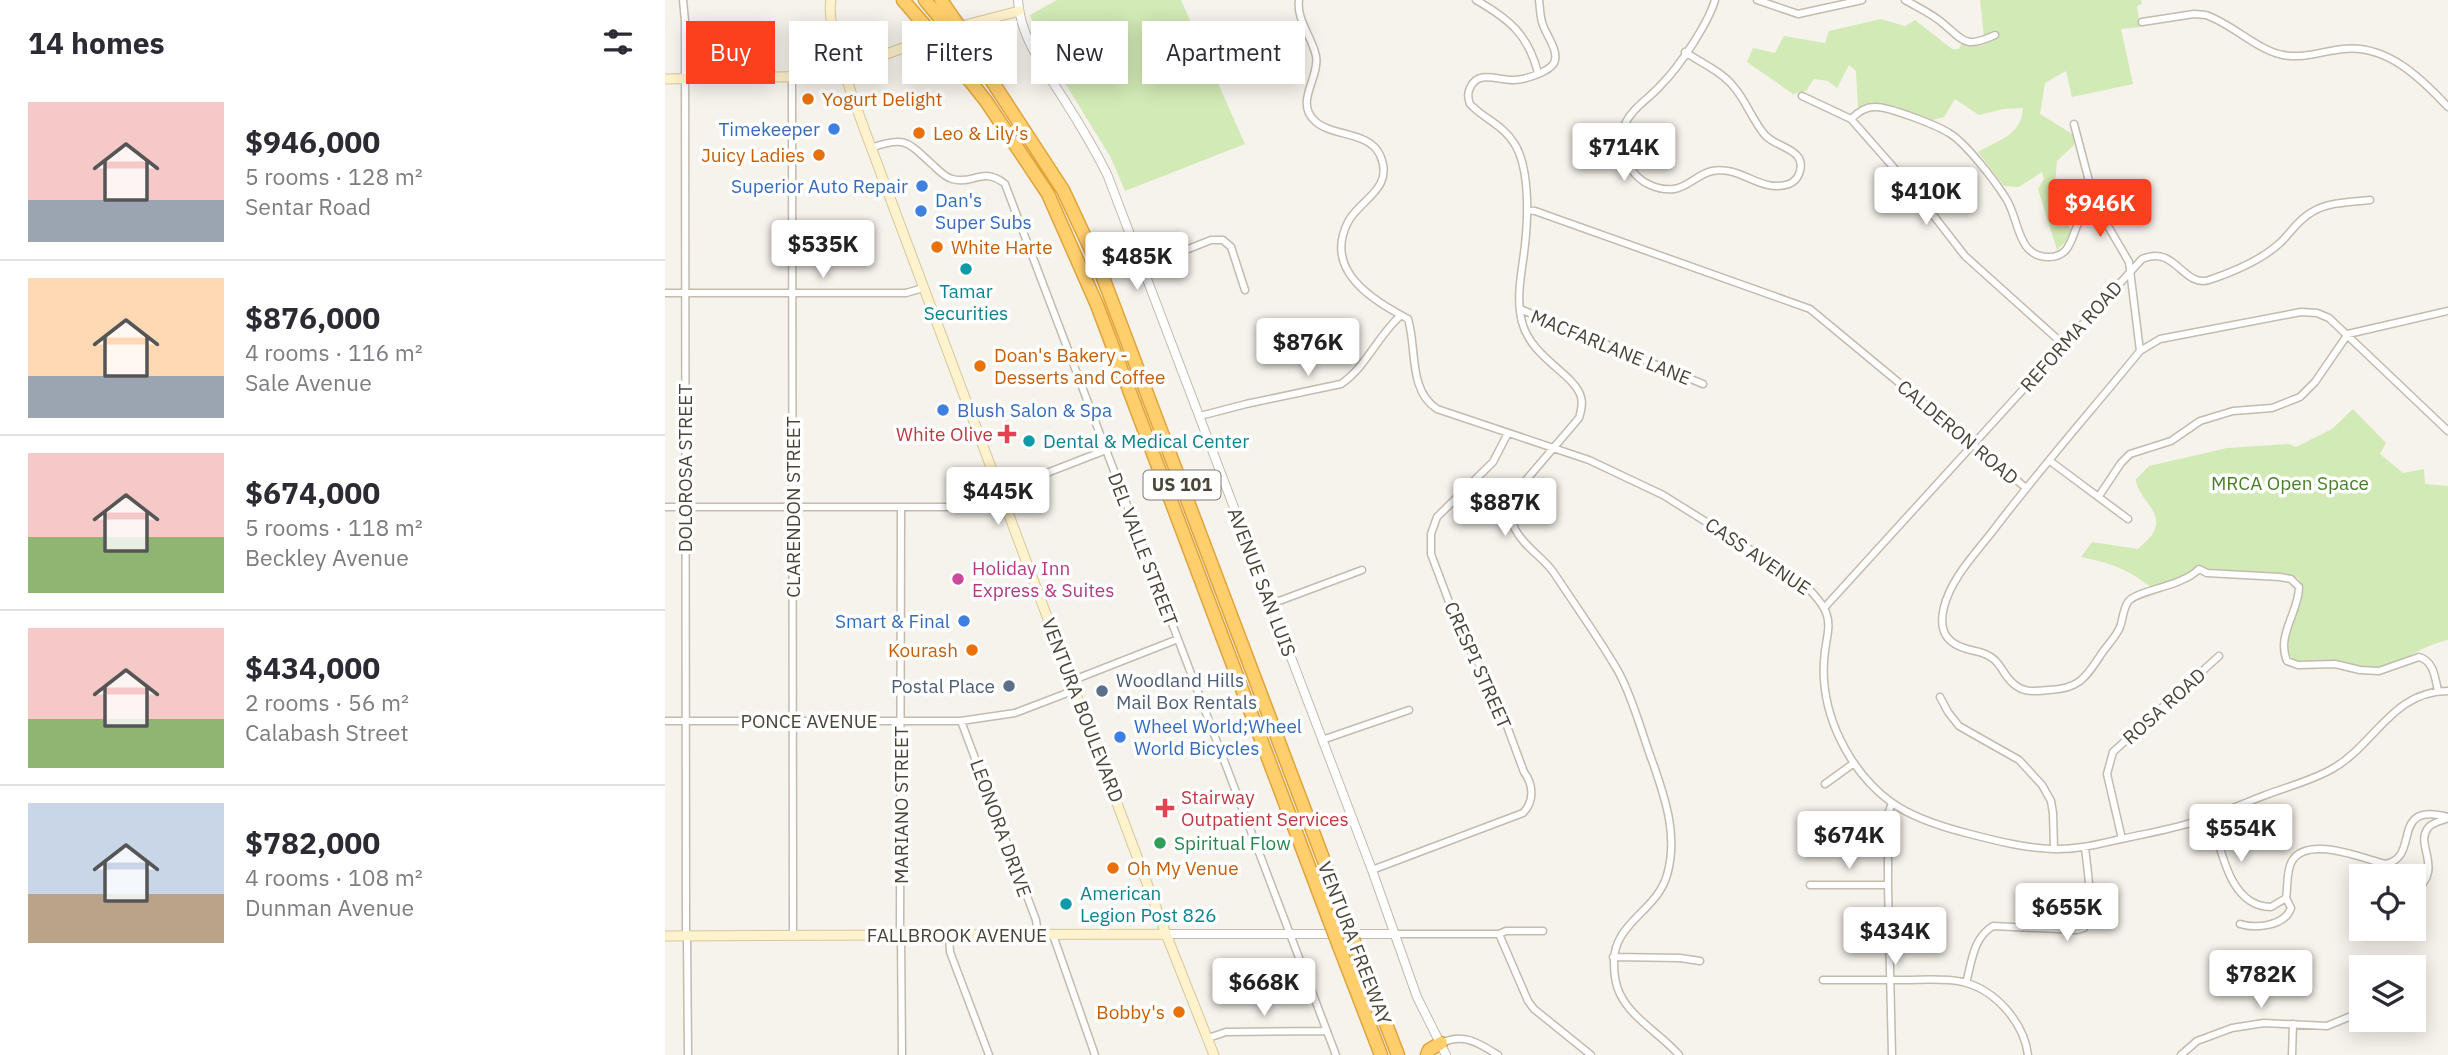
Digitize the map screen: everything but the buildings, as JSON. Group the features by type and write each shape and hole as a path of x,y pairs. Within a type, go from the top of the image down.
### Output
{"highway":[{"name":"VENTURA FREEWAY","path":"903,0 994,112 1054,206 1097,305 1381,1055"},
{"name":"VENTURA FREEWAY","path":"925,0 949,20 964,40 1063,190 1099,267 1398,1055"},
{"path":"941,0 949,20"},
{"path":"1427,1055 1429,1051 1444,1049"}],"main road":[{"name":"VENTURA BOULEVARD","path":"828,3 832,21"},
{"path":"888,54 969,24 1019,11"},
{"path":"665,79 789,78"},
{"name":"VENTURA BOULEVARD","path":"848,84 1214,1055"},
{"name":"FALLBROOK AVENUE","path":"665,936 1166,933"}],"street":[{"name":"DOLOROSA STREET","path":"683,0 688,1055"},
{"name":"AVENUE SAN LUIS","path":"1018,0 1019,11 1032,48 1093,146 1107,174 1372,870 1421,1009 1444,1049"},
{"path":"1200,416 1341,384 1353,376 1386,328 1400,316 1366,293 1348,273 1342,250 1343,237 1348,222 1377,191 1383,165 1374,146 1321,126 1308,113 1307,96 1317,63 1300,13 1299,0"},
{"path":"1476,0 1515,26 1528,43 1538,73"},
{"path":"1539,0 1542,25 1555,53 1555,62 1550,68 1516,80 1486,76 1473,82 1468,93 1470,104 1503,129 1520,154 1527,210 1519,292 1523,324 1538,352 1573,384 1581,395 1582,408 1579,418 1515,493 1511,508 1513,526 1551,570 1618,672 1669,814 1671,844 1667,876 1658,894 1625,927 1613,957 1614,977 1626,1005 1679,1055"},
{"path":"1685,52 1733,86 1764,135 1794,151 1802,165 1799,176 1792,183 1783,186 1760,183 1743,174 1725,170 1702,175 1685,186 1663,189 1647,184 1634,173 1624,144 1624,126 1629,116 1663,84 1708,18 1715,0"},
{"path":"1757,0 1798,15 1862,0"},
{"path":"1906,0 1941,22 1963,41 1982,41 1995,35"},
{"path":"2142,22 2194,14 2206,15 2284,55 2303,56 2343,49 2377,52 2414,74 2448,107"},
{"name":"CLARENDON STREET","path":"792,84 793,935"},
{"path":"1802,96 1851,119 1916,193 1965,256 2063,344"},
{"path":"1851,119 1860,111 1874,107 1898,112 1949,132 1962,143 2007,198 2024,244 2039,256 2062,254 2069,247 2081,219 2095,204"},
{"path":"2074,124 2095,204 2129,262 2140,351"},
{"name":"DEL VALLE STREET","path":"871,148 890,141 904,142 950,179 991,176 1005,184 1336,1055"},
{"name":"REFORMA ROAD","path":"1825,607 2142,259 2151,255 2168,258 2194,279 2206,281 2259,259 2313,211 2324,206 2370,200"},
{"name":"CALDERON ROAD","path":"1527,210 1810,309 2026,488 1958,576 1947,596 1942,621 1950,642 1960,648 1993,657 2019,689 2062,690 2081,681 2090,673 2116,635 2130,600 2175,585 2188,579 2199,569 2207,573 2280,577 2297,583 2299,593 2285,636 2285,654 2292,664 2335,664 2379,671 2420,657 2426,659 2432,667 2438,691"},
{"path":"1143,267 1212,240 1223,240 1231,247 1245,290"},
{"path":"665,293 906,293 923,288"},
{"name":"MACFARLANE LANE","path":"1520,309 1703,384"},
{"path":"2099,496 2130,454 2162,445 2200,421 2233,411 2272,408 2300,397 2315,382 2348,334 2448,311"},
{"path":"2026,488 2140,351 2160,339 2301,312 2318,313 2329,318 2448,431"},
{"name":"CASS AVENUE","path":"1400,316 1408,319 1418,386 1430,404 1437,409 1589,460 1664,495 1799,580 1817,596 1825,607 1829,622 1824,681 1840,739 1866,779 1892,803 1947,828 2018,846 2054,849 2085,847 2211,817 2330,770 2409,701 2438,691 2448,691"},
{"name":"CRESPI STREET","path":"1372,870 1523,813 1528,808 1531,798 1529,779 1491,683 1463,639 1431,554 1431,534 1437,517 1493,462 1508,433"},
{"path":"665,507 985,507 1021,483 1106,450"},
{"path":"2050,461 2128,519"},
{"name":"MARIANO STREET","path":"901,507 902,1055"},
{"path":"1271,604 1362,570"},
{"name":"PONCE AVENUE","path":"665,721 961,721 1015,713 1178,639"},
{"name":"ROSA ROAD","path":"2122,839 2107,774 2113,752 2218,656"},
{"path":"1940,697 1959,726 2019,760 2042,785 2053,813 2054,849"},
{"path":"1322,740 1409,709"},
{"name":"LEONORA DRIVE","path":"961,721 1035,919 1038,935"},
{"path":"1825,784 1854,763"},
{"path":"1892,803 1888,814 1892,1055"},
{"path":"2240,924 2260,926 2288,917 2291,908 2286,898 2291,862 2297,855 2312,848 2385,864 2391,863 2400,855 2410,822 2415,817 2432,813 2448,817"},
{"path":"2211,817 2232,882 2239,891 2254,904 2264,907 2279,905 2286,898"},
{"path":"2426,882 2429,871 2425,839 2427,829 2448,817"},
{"path":"1966,983 1977,942 1982,933 1993,926 2077,930 2084,928 2088,921 2089,887 2085,847"},
{"path":"1810,885 1888,885"},
{"name":"FALLBROOK AVENUE","path":"1166,933 1499,934 1506,931 1542,931"},
{"path":"1499,934 1534,1009 1591,1055"},
{"path":"949,935 951,955 989,1055"},
{"path":"1053,935 1095,1055"},
{"path":"1613,957 1700,961"},
{"path":"1823,980 1941,980 1966,983 1989,995 2012,1016 2022,1030 2028,1055"},
{"path":"2181,1055 2197,1041 2232,1028 2264,1023 2327,1026 2349,1017"},
{"path":"2292,1055 2293,1024"},
{"path":"1208,1038 1226,1032 1327,1031"},
{"path":"1444,1049 1449,1039 1468,1039 1498,1055"}],"green space":[{"path":"1057,0 1181,0 1190,21 1142,21 1142,84 1218,84 1245,144 1125,191 1111,158 1066,84 1128,84 1128,21 1032,21 1030,15"},
{"path":"1980,0 2141,0 2142,4 2137,6 2140,27 2121,29 2133,84 2072,97 2066,71 2045,83 2040,114 2074,135 2074,145 2057,161 2054,197 2071,230 2066,241 2057,250 2038,189 2044,179 2042,172 2019,187 2004,186 1978,152 2014,131 2023,108 2003,109 1979,115 1955,99 1944,117 1930,121 1888,105 1858,107 1856,71 1849,65 1837,88 1828,81 1814,79 1806,91 1793,94 1747,62 1753,48 1775,53 1784,36 1825,43 1829,31 1881,19 1905,26 1915,20 1952,49 1959,49 1962,43 1981,46 1999,35 1997,31 1984,37"},
{"name":"MRCA Open Space","path":"2353,409 2386,443 2380,454 2403,473 2424,469 2425,484 2448,486 2448,640 2377,667 2354,668 2295,663 2289,643 2302,597 2298,578 2284,573 2196,570 2186,577 2152,588 2119,568 2081,557 2092,542 2138,549 2151,536 2156,524 2155,517 2137,486 2136,479 2149,466 2227,448 2289,444 2296,447 2332,429"}],"place":[{"name":"Yogurt Delight","path":"808,99"},
{"name":"Timekeeper","path":"834,129"},
{"name":"Leo & Lily's","path":"919,133"},
{"name":"Juicy Ladies","path":"819,155"},
{"name":"Superior Auto Repair","path":"922,186"},
{"name":"Dan's Super Subs","path":"921,211"},
{"name":"White Harte","path":"937,247"},
{"name":"Tamar Securities","path":"966,269"},
{"name":"Doan's Bakery - Desserts and Coffee","path":"980,366"},
{"name":"Blush Salon & Spa","path":"943,410"},
{"name":"White Olive","path":"1007,434"},
{"name":"Dental & Medical Center","path":"1029,441"},
{"name":"Holiday Inn Express & Suites","path":"958,579"},
{"name":"Smart & Final","path":"964,621"},
{"name":"Kourash","path":"972,650"},
{"name":"Postal Place","path":"1009,686"},
{"name":"Woodland Hills Mail Box Rentals","path":"1102,691"},
{"name":"Wheel World;Wheel World Bicycles","path":"1120,737"},
{"name":"Stairway Outpatient Services","path":"1165,808"},
{"name":"Spiritual Flow","path":"1160,843"},
{"name":"Oh My Venue","path":"1113,868"},
{"name":"American Legion Post 826","path":"1066,904"},
{"name":"Bobby's","path":"1179,1012"}]}
